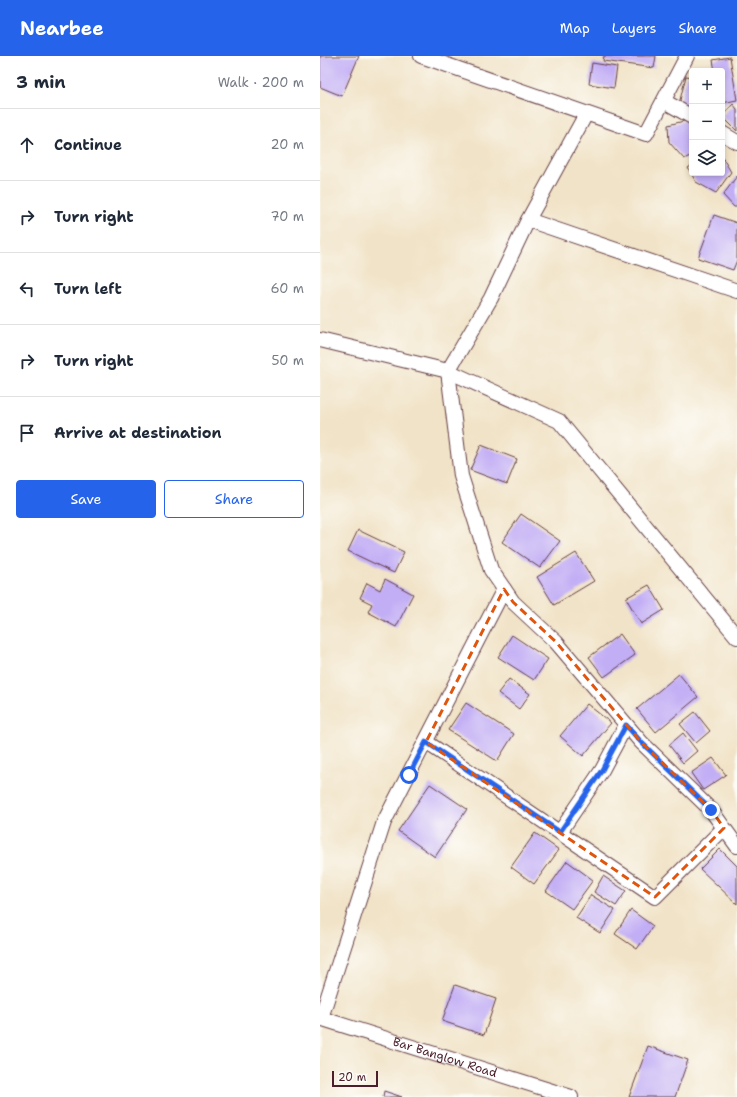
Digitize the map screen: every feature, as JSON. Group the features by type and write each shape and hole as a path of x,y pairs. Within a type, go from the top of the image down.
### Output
{"street":[{"path":"421,56 646,134 687,56"},
{"path":"664,101 689,115"},
{"path":"586,114 528,220 490,298 448,371 461,476 492,570 513,602 556,642 641,742 711,810 737,846"},
{"path":"725,135 737,142"},
{"path":"528,220 737,291"},
{"path":"320,340 448,371 559,421 737,637"},
{"path":"321,1018 384,822 504,589"},
{"path":"560,832 602,770 626,725"},
{"path":"426,742 655,897 724,828"},
{"name":"Bar Banglow Road","path":"321,1018 570,1097"}],"highlighted area":[{"path":"504,589 513,602 556,642 641,742 711,810 724,828 655,897 426,742"}],"building":[{"path":"320,56 359,56 342,96 320,87"},
{"path":"604,56 656,56 654,68 603,61"},
{"path":"730,57 737,100 725,102 725,68 714,68 713,60"},
{"path":"592,63 617,67 614,88 589,84"},
{"path":"686,76 689,76 689,110 678,108"},
{"path":"733,104 737,109 737,131 725,119 725,113"},
{"path":"689,120 689,156 684,159 669,142 668,125"},
{"path":"725,162 731,172 716,193 696,182 693,176 725,176"},
{"path":"737,176 737,207 734,207 723,195"},
{"path":"714,215 737,223 737,260 733,270 698,258"},
{"path":"481,445 517,459 507,484 470,470"},
{"path":"521,514 560,541 540,568 502,542"},
{"path":"358,530 404,552 394,573 348,551"},
{"path":"576,553 594,581 554,605 537,577"},
{"path":"385,579 413,594 396,627 368,612 372,604 360,598 367,583 380,590"},
{"path":"649,585 664,610 641,624 626,598"},
{"path":"620,634 635,655 604,677 589,657"},
{"path":"512,635 548,659 534,680 498,657"},
{"path":"679,674 698,697 656,732 637,709"},
{"path":"509,679 530,694 519,709 498,693"},
{"path":"466,703 514,734 497,761 448,730"},
{"path":"587,704 611,723 583,756 560,736"},
{"path":"695,712 710,731 696,743 680,724"},
{"path":"683,733 697,751 683,763 669,745"},
{"path":"713,758 726,775 703,790 691,773"},
{"path":"430,784 467,809 435,857 398,831"},
{"path":"535,833 559,850 534,884 511,867"},
{"path":"720,849 737,866 737,904 700,869"},
{"path":"567,861 593,880 572,909 546,891"},
{"path":"603,876 626,891 616,906 594,892"},
{"path":"591,895 615,910 600,933 576,918"},
{"path":"631,910 653,926 637,949 615,934"},
{"path":"455,985 496,999 484,1035 442,1021"},
{"path":"648,1046 688,1060 675,1097 629,1097"},
{"path":"384,1091 402,1097 383,1097"}],"route":[{"path":"409,775 426,742 560,832 602,770 626,725 641,742 711,810"}]}
